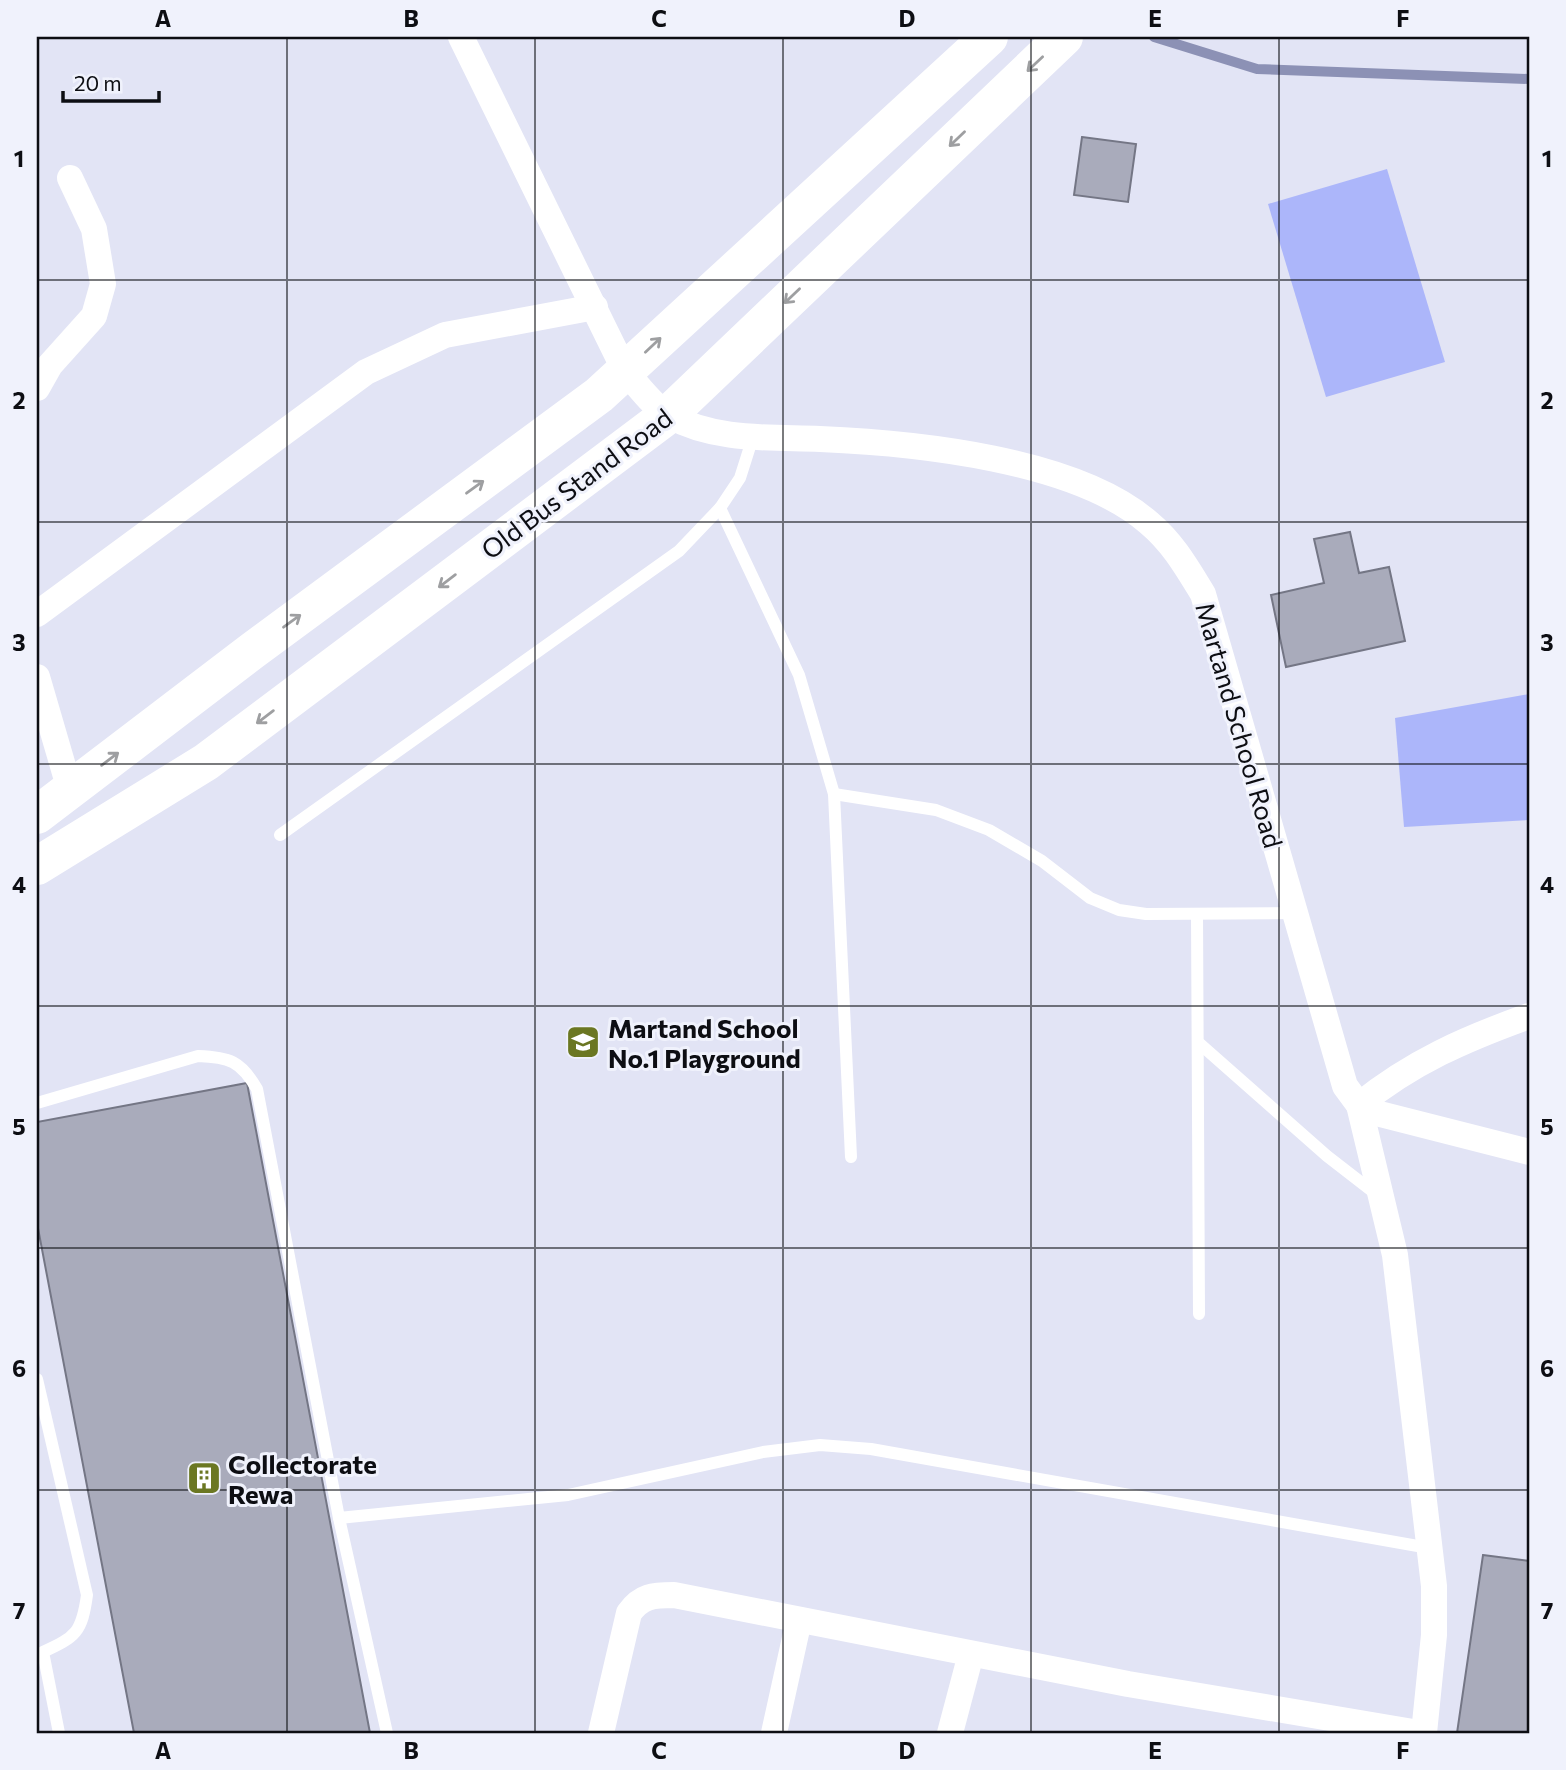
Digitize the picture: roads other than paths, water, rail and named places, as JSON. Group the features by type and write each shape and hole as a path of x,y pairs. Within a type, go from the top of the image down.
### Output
{"main road":[{"name":"Old Bus Stand Road","path":"37,866 206,762 668,415 1064,37"},
{"path":"37,815 252,651 599,395 982,44"}],"street":[{"name":"Martand School Road","path":"461,37 625,371 668,415 707,431 917,447 1044,470 1114,499 1149,522 1178,553 1203,594 1345,1086 1359,1105 1395,1255 1434,1586 1434,1635 1424,1733"},
{"path":"37,388 51,365 94,316 103,284 94,229 70,178"},
{"path":"37,614 366,372 445,335 595,307"},
{"path":"37,677 69,790"},
{"path":"1529,1016 1458,1041 1388,1081 1359,1105 1380,1114 1529,1152"},
{"path":"601,1733 629,1614 637,1601 653,1595 674,1595 1128,1685 1419,1733"},
{"path":"774,1733 799,1620"},
{"path":"950,1733 971,1654"}],"lane":[{"path":"280,835 679,551 720,508 740,478 753,436"},
{"path":"720,508 799,675 834,794 851,1157"},
{"path":"834,794 936,810 989,830 1042,861 1090,898 1119,910 1146,914 1295,913"},
{"path":"1198,914 1199,1314"},
{"path":"1200,1044 1327,1156 1382,1199"},
{"path":"37,1103 198,1056 220,1057 244,1068 257,1089 339,1518 387,1733"},
{"path":"37,1379 87,1595 83,1624 71,1640 40,1653 59,1733"},
{"path":"339,1518 502,1504 568,1495 763,1452 820,1445 870,1449 1429,1548"}],"waterway":[{"path":"1154,37 1257,69 1529,79"}],"place":[{"name":"Martand School No.1 Playground","path":"583,1042"},
{"name":"Collectorate Rewa","path":"204,1478"}]}
